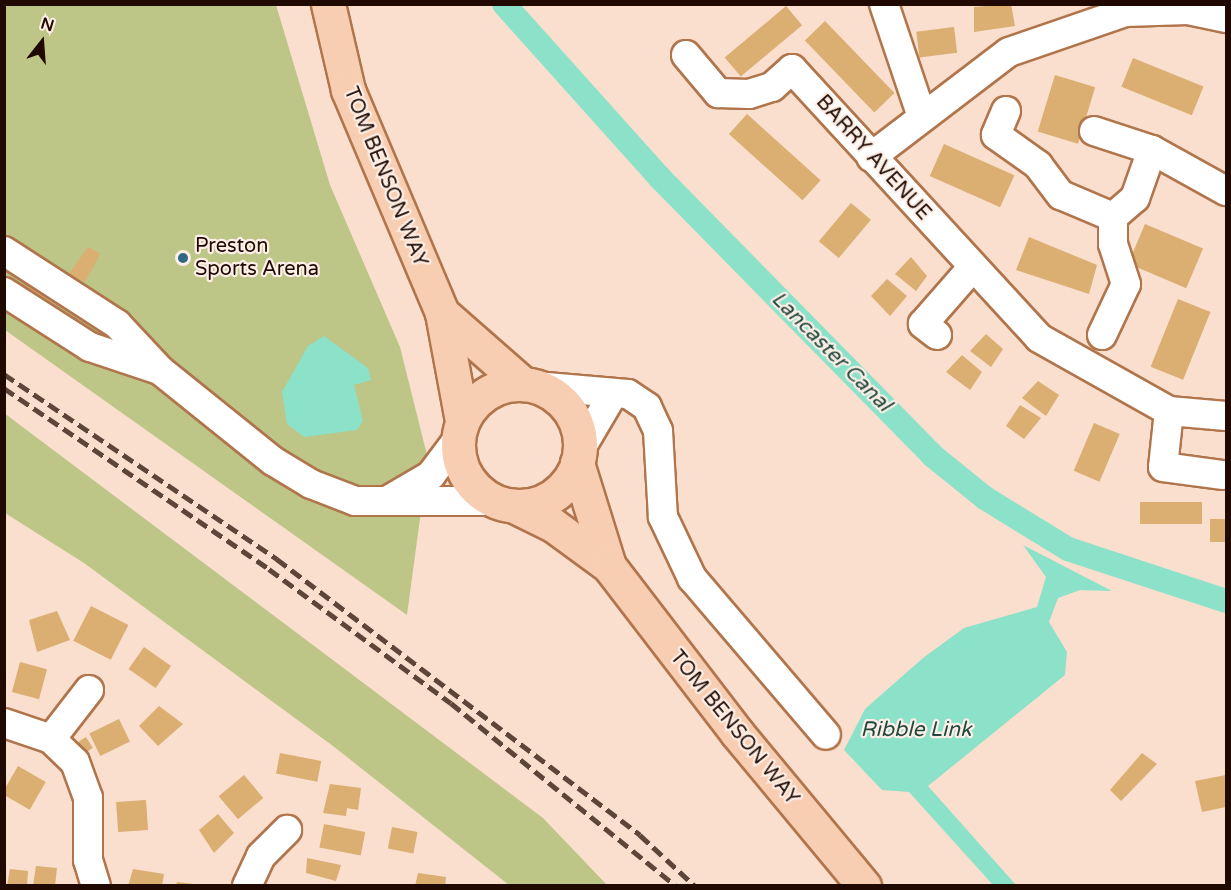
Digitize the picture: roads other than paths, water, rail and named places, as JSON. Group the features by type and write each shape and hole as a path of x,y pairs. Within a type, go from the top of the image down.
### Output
{"main road":[{"name":"TOM BENSON WAY","path":"328,4 352,99 442,313 460,430"},
{"name":"TOM BENSON WAY","path":"442,313 529,385"},
{"path":"529,385 569,410 579,457 553,496 504,504 466,477 460,430 487,393 529,385"},
{"name":"TOM BENSON WAY","path":"579,457 609,566"},
{"name":"TOM BENSON WAY","path":"504,504 560,529 609,566 736,733 864,885"}],"street":[{"path":"884,4 922,117"},
{"path":"871,157 1009,52 1065,30 1125,12 1220,13"},
{"name":"BARRY AVENUE","path":"686,55 718,93 749,94 772,87 792,69 972,268 1039,338 1169,411 1194,417 1227,416"},
{"path":"1006,111 996,135 1038,165 1061,195 1113,217"},
{"path":"1094,131 1152,150 1218,191 1227,191"},
{"path":"1102,335 1126,284 1113,244 1113,217 1135,198 1152,150"},
{"path":"5,254 117,324 161,371 273,461 325,490 355,501 504,504"},
{"path":"937,335 923,324 972,268"},
{"path":"4,292 90,347 161,371"},
{"path":"529,385 638,399 658,432 663,517 692,578 826,735"},
{"path":"579,457 613,394"},
{"path":"1169,411 1163,467 1222,475"},
{"path":"386,501 431,475 460,430"},
{"path":"51,739 89,690"},
{"path":"4,723 51,739 75,762 88,798 88,860 96,885"},
{"path":"247,885 261,856 287,830"}],"water":[{"path":"324,336 368,368 371,380 354,385 363,421 357,430 304,437 287,424 282,392 308,346"},
{"name":"Ribble Link","path":"1023,545 1112,591 1080,590 1058,598 1049,622 1067,652 1065,675 928,786 1016,885 993,885 909,792 882,790 844,750 865,709 923,658 964,628 1037,607 1046,577"}],"waterway":[{"name":"Lancaster Canal","path":"504,4 660,178 933,456 985,498 1068,549 1226,601"}],"railway":[{"path":"4,374 277,559 640,835 695,886"},
{"path":"4,388 269,569 451,703 676,886"}],"place":[{"name":"Preston Sports Arena","path":"183,258"}]}
